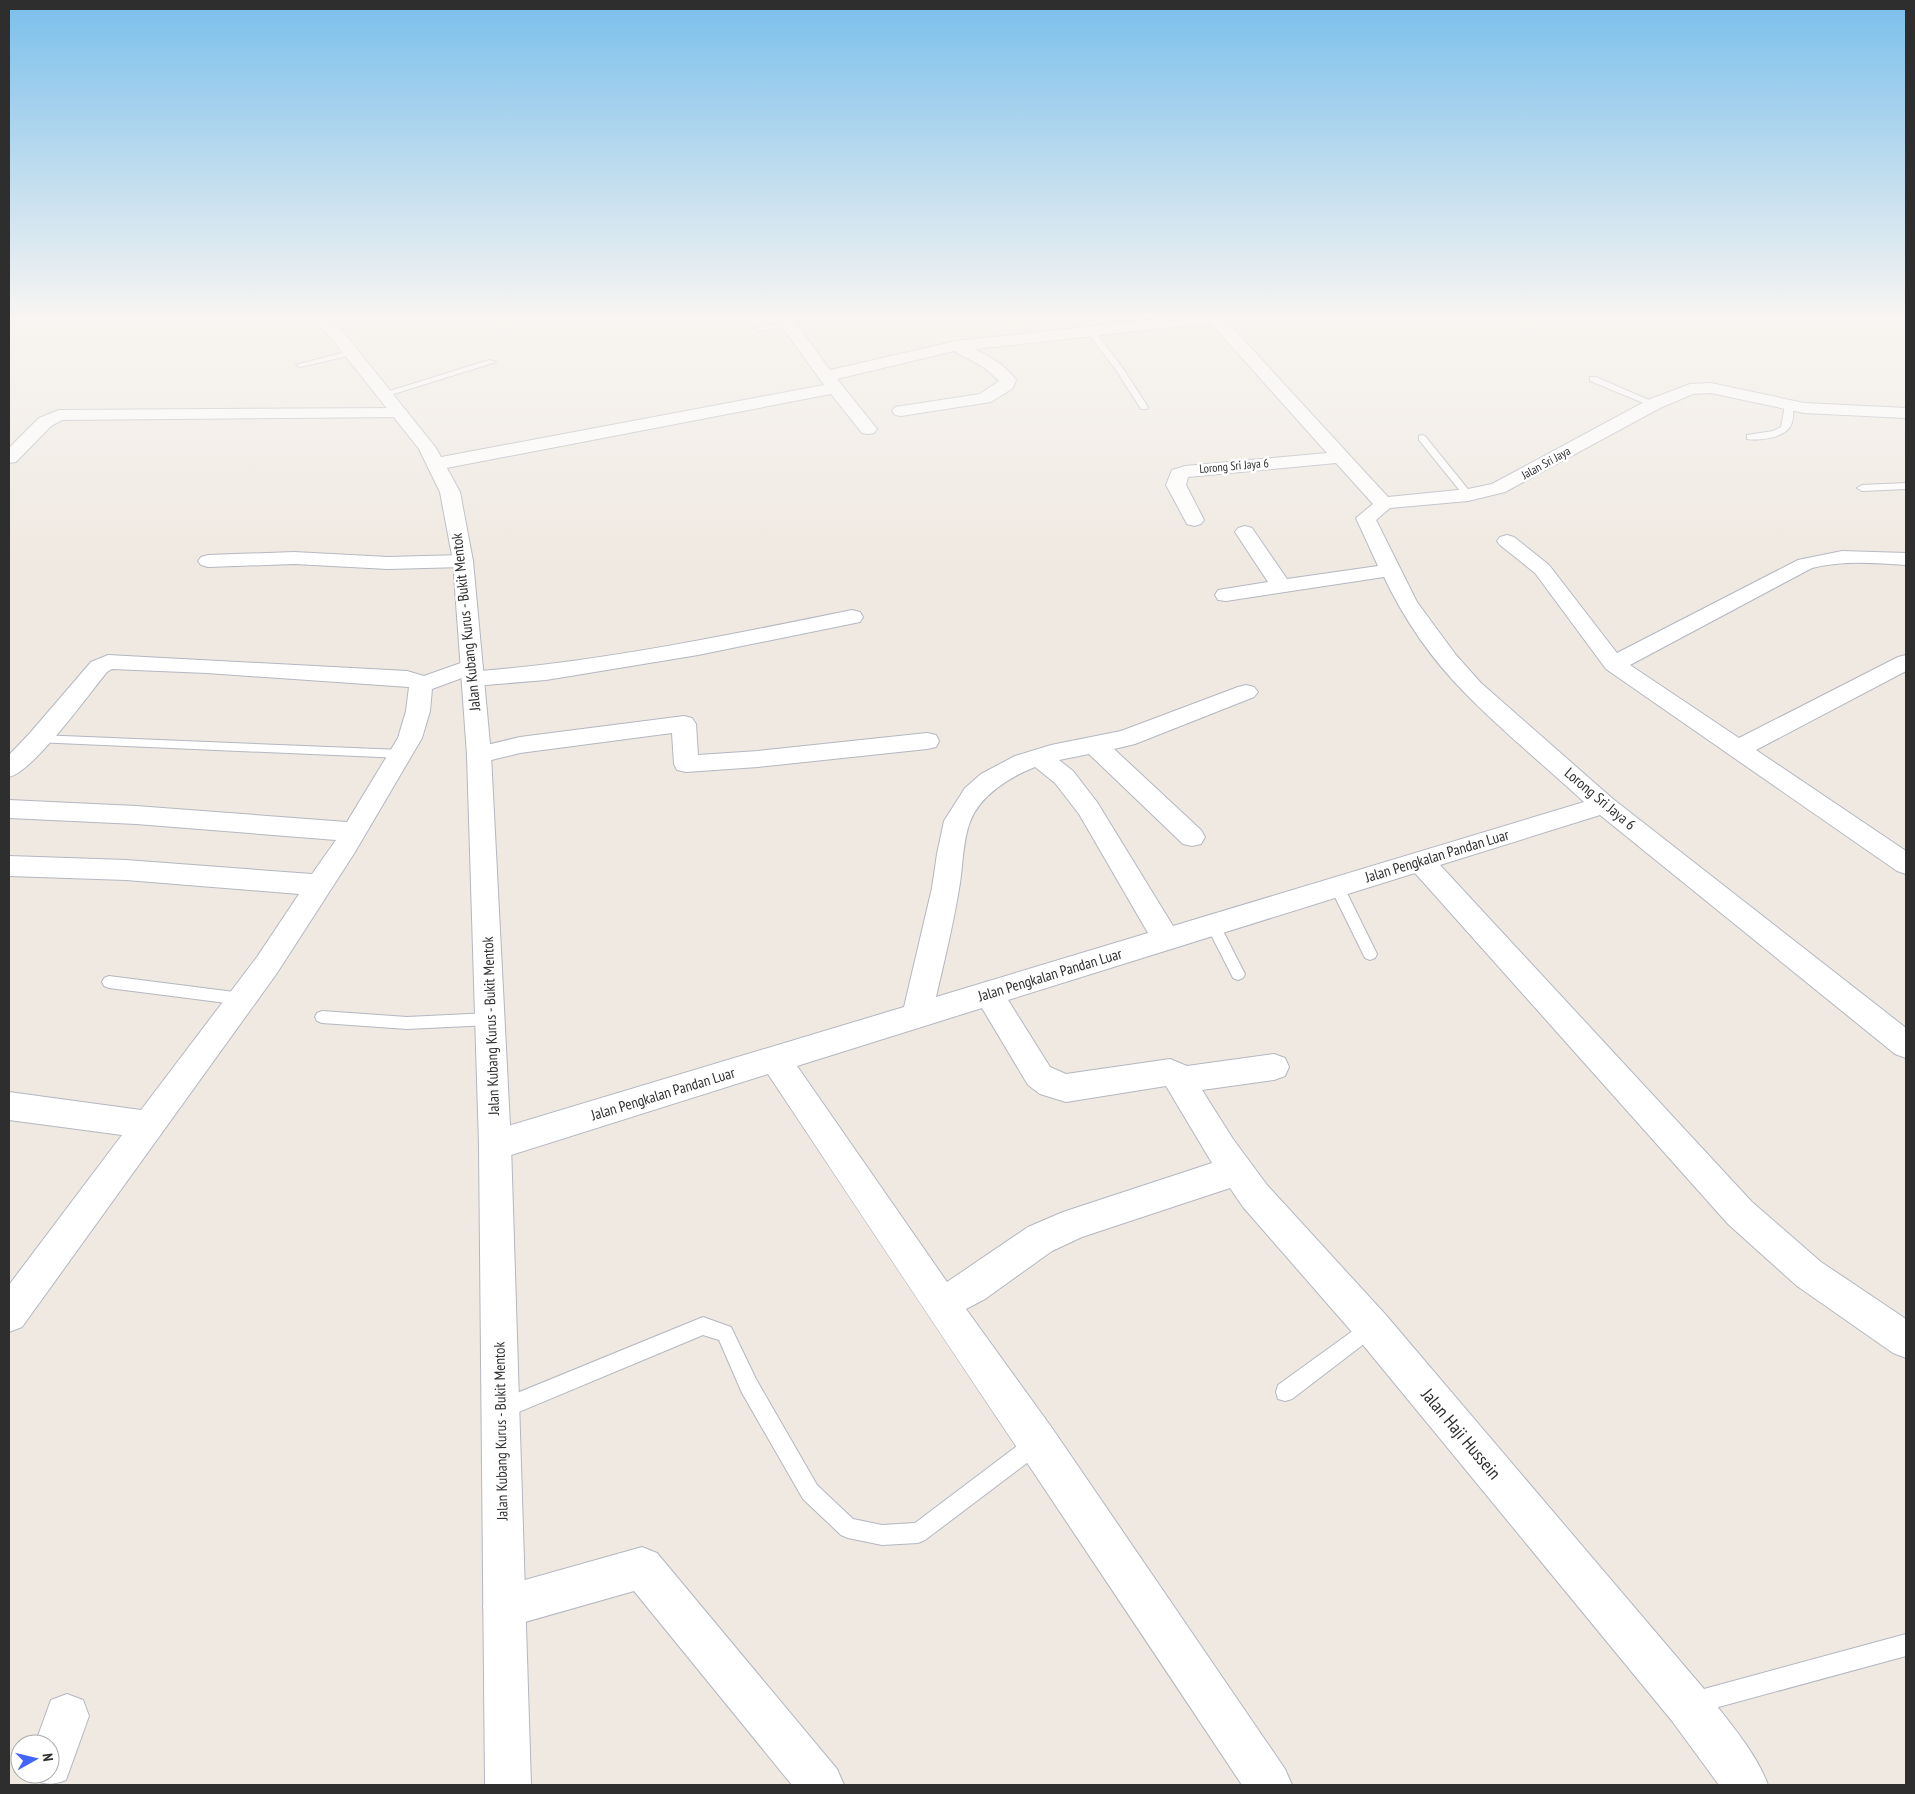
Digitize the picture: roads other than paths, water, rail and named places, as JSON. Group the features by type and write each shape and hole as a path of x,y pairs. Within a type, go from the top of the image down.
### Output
{"street":[{"name":"Jalan Kubang Kurus - Bukit Mentok","path":"387,398 432,457 450,492 463,561 478,755 495,1145 502,1409 508,1785"},
{"path":"432,457 747,398"},
{"path":"843,398 868,429"},
{"path":"901,411 985,398"},
{"path":"1287,398 1383,503"},
{"name":"Jalan Sri Jaya","path":"1383,503 1468,495 1510,483 1668,398"},
{"name":"Jalan Sri Jaya","path":"1756,398 1818,409 1904,415"},
{"path":"9,458 45,422 59,415 399,414"},
{"name":"Lorong Sri Jaya 6","path":"1194,520 1176,485 1176,479 1179,474 1341,457"},
{"name":"Lorong Sri Jaya 6","path":"1383,503 1382,506 1366,518 1367,522 1390,570 1420,623 1448,660 1499,712 1604,805 1906,1045"},
{"path":"1245,532 1282,587"},
{"path":"1507,541 1542,569 1614,664 1906,864"},
{"path":"1614,664 1805,564 1821,559 1843,556 1906,558"},
{"path":"208,561 294,558 388,564 463,561"},
{"path":"1226,596 1390,570"},
{"path":"422,685 472,672 546,673 698,648 852,617"},
{"path":"9,770 39,739 99,667 108,662 217,666 406,678 417,681 422,685"},
{"path":"1738,749 1906,662"},
{"path":"10,1311 267,965 354,832 402,754 410,738 418,711 422,685"},
{"path":"917,1015 946,888 950,854 957,821 974,794 990,780 1039,756 1126,738 1246,692"},
{"path":"478,755 520,745 684,724 686,764 758,759 927,741"},
{"path":"1095,745 1192,838"},
{"path":"1039,756 1064,777 1088,808 1166,939"},
{"name":"Jalan Pengkalan Pandan Luar","path":"495,1145 1604,805"},
{"path":"9,809 145,815 354,832"},
{"path":"1420,862 1764,1237 1809,1274 1906,1340"},
{"path":"9,866 126,870 319,885"},
{"path":"989,994 1039,1076 1051,1084 1066,1088 1170,1072 1181,1080 1274,1067"},
{"path":"775,1059 941,1304 1038,1442 1269,1785"},
{"name":"Jalan Haji Hussein","path":"1181,1080 1235,1171 1372,1327 1688,1705 1735,1769"},
{"path":"9,1106 149,1125"},
{"path":"941,1304 972,1287 1040,1239 1075,1224 1235,1171"},
{"path":"504,1590 642,1568 821,1785"},
{"path":"60,1736 67,1716"}],"lane":[{"path":"1138,398 1144,407"},
{"path":"1639,398 1654,404"},
{"path":"1750,437 1779,432 1784,429 1787,425 1788,405"},
{"path":"1422,438 1468,495"},
{"path":"1862,488 1906,486"},
{"path":"39,739 402,754"},
{"path":"1337,887 1370,954"},
{"path":"1213,925 1238,974"},
{"path":"108,982 242,999"},
{"path":"322,1017 407,1023 490,1019"},
{"path":"502,1409 703,1326 726,1333 749,1386 810,1492 848,1528 882,1535 918,1532 1038,1442"},
{"path":"1285,1392 1372,1327"},
{"path":"1688,1705 1906,1645"}]}
